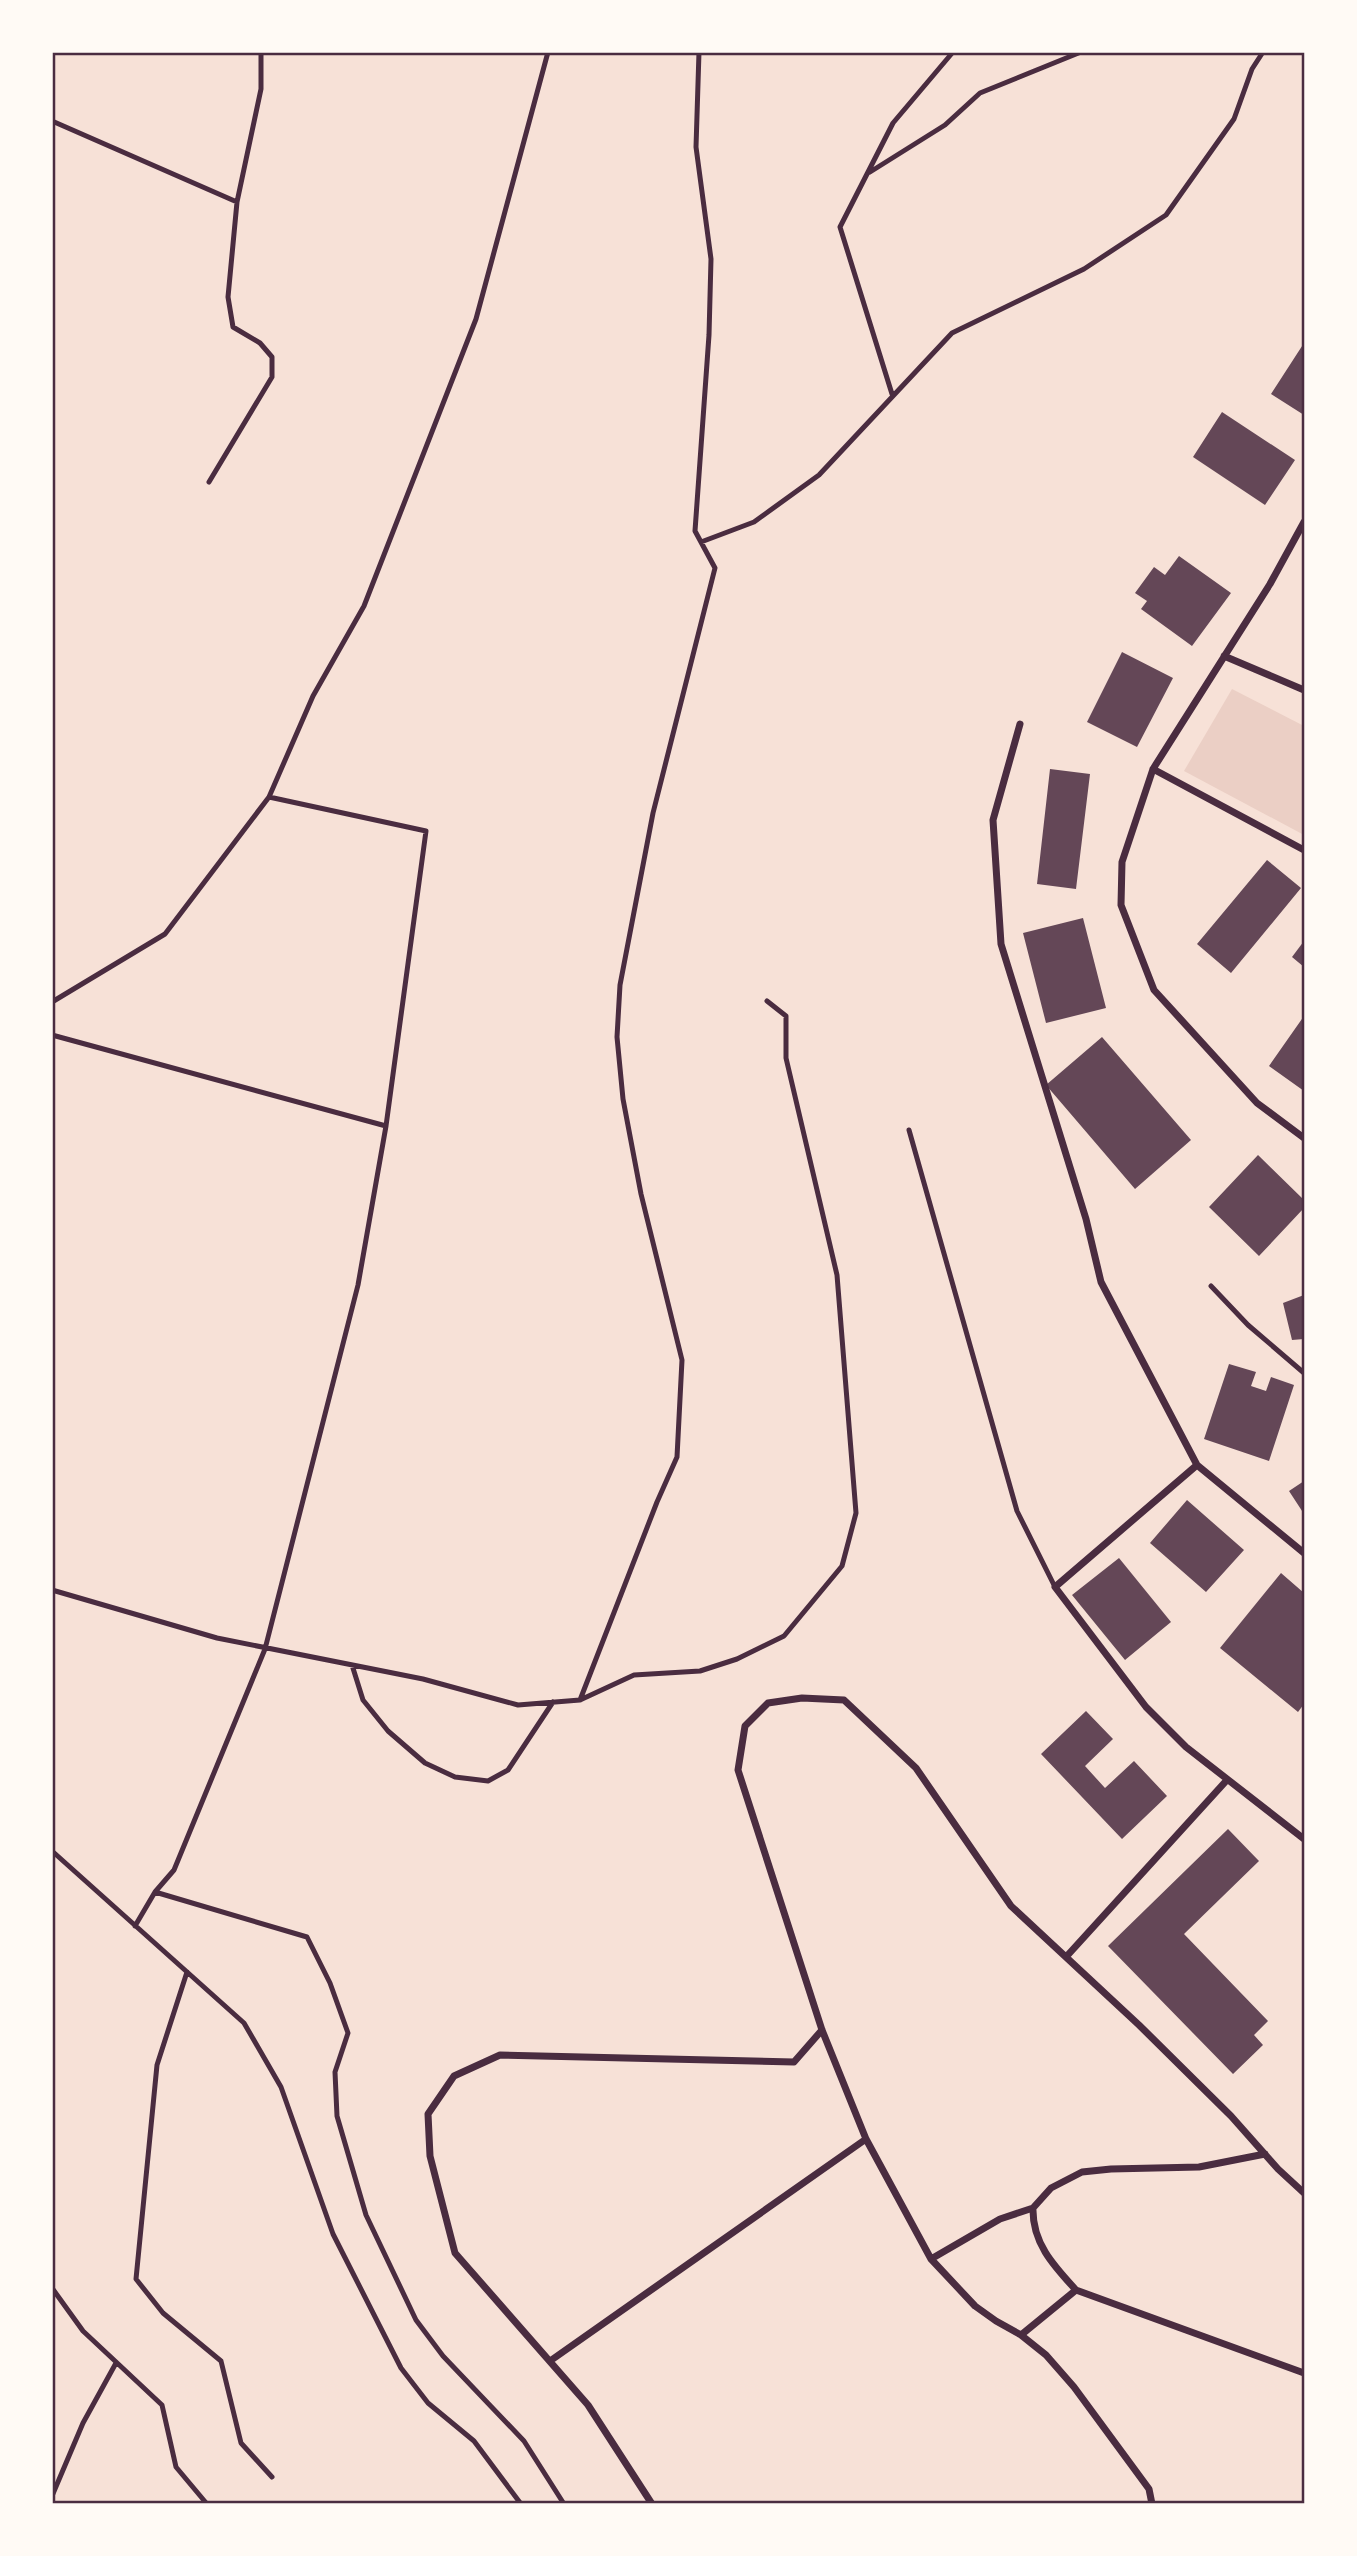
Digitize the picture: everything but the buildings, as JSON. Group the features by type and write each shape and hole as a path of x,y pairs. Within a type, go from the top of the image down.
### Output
{"street":[{"path":"1304,522 1270,584 1153,769 1122,862 1121,905 1154,990 1257,1103 1304,1138"},
{"path":"1224,656 1304,691"},
{"path":"1020,724 993,820 1001,944 1083,1207 1101,1282 1196,1465 1304,1553"},
{"path":"1153,769 1304,850"},
{"path":"1196,1465 1055,1587 1146,1707 1186,1747 1304,1839"},
{"path":"1152,2504 1149,2489 1074,2387 1046,2355 1021,2335 996,2322 975,2306 931,2259 866,2138 822,2030 737,1770 745,1726 768,1703 802,1698 844,1700 916,1768 1012,1906 1222,2107 1304,2193"},
{"path":"1066,1957 1227,1780"},
{"path":"652,2504 588,2405 455,2253 430,2157 428,2114 454,2076 500,2055 794,2063 822,2030"},
{"path":"550,2361 866,2138"},
{"path":"931,2259 1000,2219 1033,2208 1051,2188 1082,2172 1199,2167 1265,2154"},
{"path":"1033,2208 1038,2241 1053,2264 1076,2290 1304,2373"},
{"path":"1021,2335 1076,2290"}],"lane":[{"path":"209,482 272,377 272,357 260,343 233,327 228,297 237,202 261,89 261,52"},
{"path":"52,1002 165,934 269,797 313,696 364,606 476,319 548,52"},
{"path":"580,1700 677,1457 681,1410 682,1360 641,1194 623,1098 617,1037 620,985 653,813 715,568 695,531 709,335 711,259 696,147 699,52"},
{"path":"892,394 840,227 893,123 953,52"},
{"path":"867,174 945,125 979,93 1081,52"},
{"path":"701,542 754,522 819,475 952,333 1084,269 1166,215 1234,119 1252,69 1262,52"},
{"path":"52,121 237,202"},
{"path":"135,1926 155,1892 174,1870 265,1649 358,1285 386,1126 426,831 269,797"},
{"path":"52,1590 217,1638 423,1679 519,1705 580,1700 634,1675 699,1671 737,1659 785,1636 842,1566 856,1513 837,1275 786,1058 786,1016 767,1001"},
{"path":"52,1035 386,1126"},
{"path":"909,1130 1017,1511 1055,1587"},
{"path":"1211,1286 1248,1325 1304,1373"},
{"path":"352,1665 363,1700 388,1731 425,1763 455,1777 488,1781 508,1770 553,1702"},
{"path":"52,1851 244,2023 281,2087 333,2234 401,2368 428,2403 474,2441 521,2504"},
{"path":"155,1892 307,1937 330,1983 348,2033 335,2072 337,2116 366,2216 416,2320 443,2356 524,2441 564,2504"},
{"path":"187,1972 157,2065 136,2279 163,2313 221,2361 241,2443 272,2477"},
{"path":"52,2288 83,2331 162,2405 176,2467 207,2504"},
{"path":"52,2496 83,2423 117,2363"}],"shaded area":[{"path":"1232,689 1304,726 1304,835 1184,771"}]}
